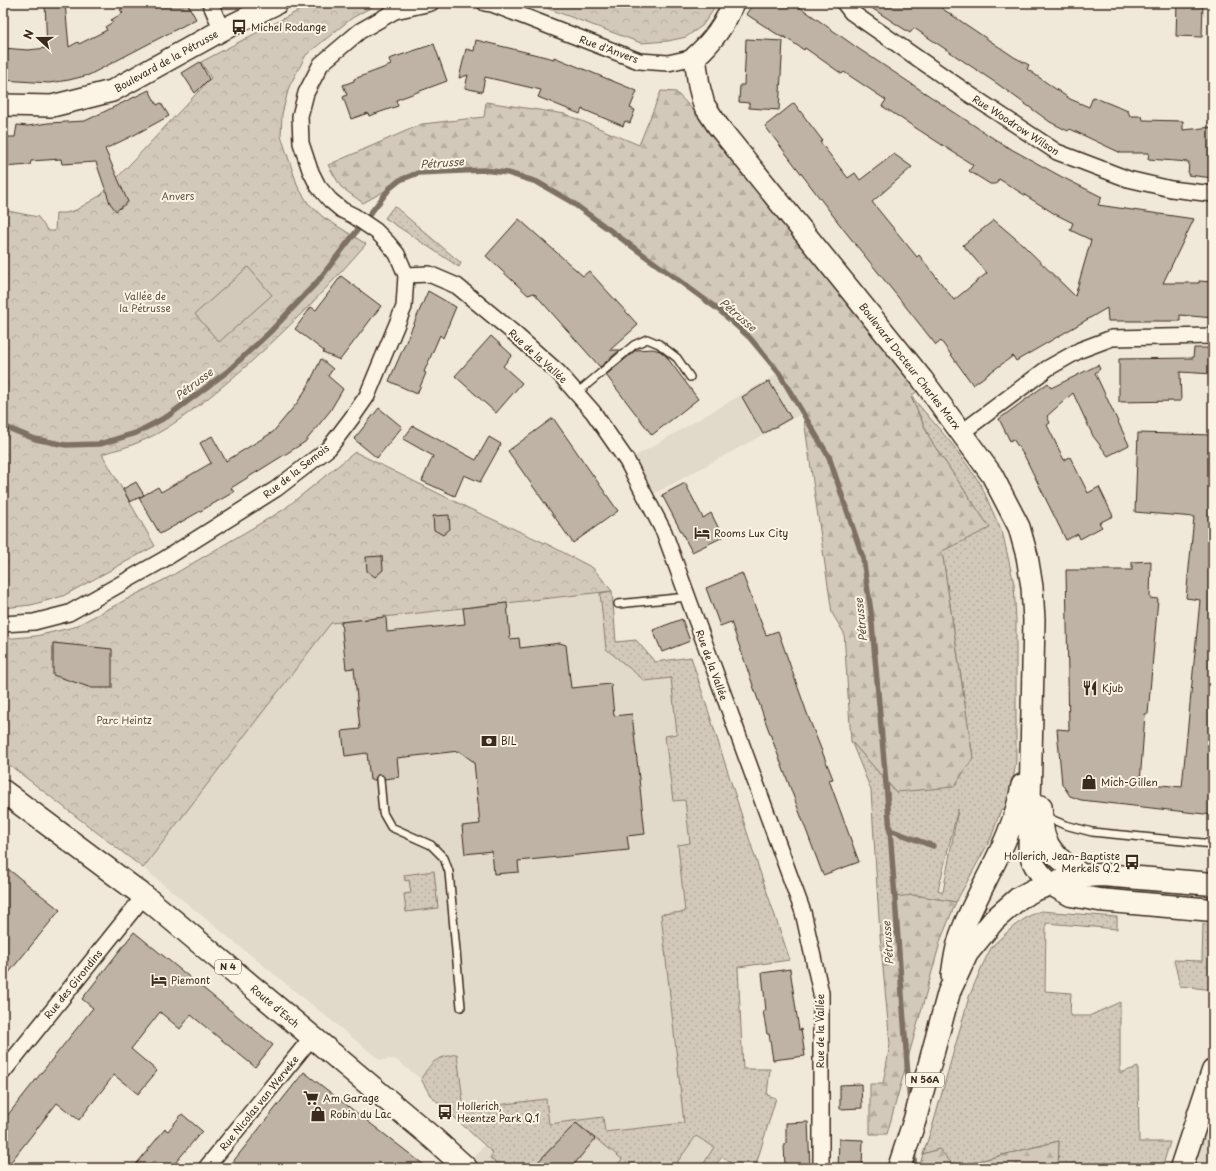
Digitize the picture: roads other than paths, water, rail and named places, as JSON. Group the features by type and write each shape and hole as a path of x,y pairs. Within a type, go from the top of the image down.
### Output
{"main road":[{"name":"Boulevard de la Pétrusse","path":"3,105 52,106 112,91 222,30 277,3"},
{"path":"695,57 717,34 733,3"},
{"name":"Boulevard Docteur Charles Marx","path":"695,57 699,86 704,105 718,126 917,373 992,475 1019,527 1027,556 1032,587 1034,620 1029,850 1032,861 1039,874 1051,884"},
{"name":"Boulevard Docteur Charles Marx","path":"1033,711 1044,834 1052,850 1064,863 1084,876"},
{"name":"Boulevard Docteur Charles Marx","path":"949,992 954,956 964,927 1006,840 1017,807 1033,711"},
{"name":"Route d'Esch","path":"3,791 144,896 434,1139 466,1168"},
{"name":"N 56A","path":"899,1168 915,1119 949,992 967,953 994,920 1019,898 1034,890 1084,876 1102,875 1213,884"},
{"path":"1051,884 1071,894 1099,900 1213,910"},
{"path":"1181,1168 1213,1071"}],"street":[{"path":"210,3 222,30"},
{"name":"Rue de la Semois","path":"3,624 34,622 69,613 163,560 276,490 329,448 367,396 404,307 406,275 397,254 376,231 354,216 342,210 330,200 318,186 310,170 301,143 300,116 306,93 321,64 360,31 395,12 431,3"},
{"name":"Rue d'Anvers","path":"485,3 492,4 640,61 668,63 695,57"},
{"name":"Rue Woodrow Wilson","path":"844,3 851,12 969,94 1057,152 1128,179 1171,189 1213,194"},
{"name":"Rue de la Vallée","path":"406,275 429,274 457,286 558,372 593,412 627,461 664,532 803,912 821,993 821,1168"},
{"path":"961,433 1048,368 1080,350 1112,338 1213,336"},
{"name":"Rue des Girondins","path":"3,1072 144,896"},
{"name":"Rue Nicolas van Werveke","path":"206,1168 312,1037"}],"lane":[{"path":"577,393 634,345 647,339 659,344 677,358 690,377"},
{"path":"618,604 687,597"},
{"path":"380,779 383,813 391,827 431,845 444,858 449,872 461,1007"},
{"path":"1042,815 1065,825 1092,832 1213,844"}],"waterway":[{"name":"Pétrusse","path":"3,426 35,439 66,445 100,444 136,433 168,416 228,371 270,332 318,281 390,188 400,180 418,173 484,170 508,173 537,182 570,201 719,310 750,338 779,373 829,457 863,558 871,612 890,830 910,1104"},
{"path":"890,830 933,846"},
{"name":"Pétrusse","path":"913,1150 915,1168"}],"place":[{"name":"Michel Rodange","path":"239,27"},
{"name":"Rooms Lux City","path":"702,533"},
{"name":"Kjub","path":"1090,688"},
{"name":"BIL","path":"489,741"},
{"name":"Mich-Gillen","path":"1089,782"},
{"name":"Hollerich, Jean-Baptiste Merkels Q.2","path":"1132,862"},
{"name":"Piemont","path":"159,980"},
{"name":"Am Garage","path":"311,1098"},
{"name":"Hollerich, Heentze Park Q.1","path":"445,1112"},
{"name":"Robin du Lac","path":"318,1114"}],"park label":[{"name":"Anvers","path":"178,196"},
{"name":"Vallée de la Pétrusse","path":"145,302"},
{"name":"Parc Heintz","path":"124,720"}]}
